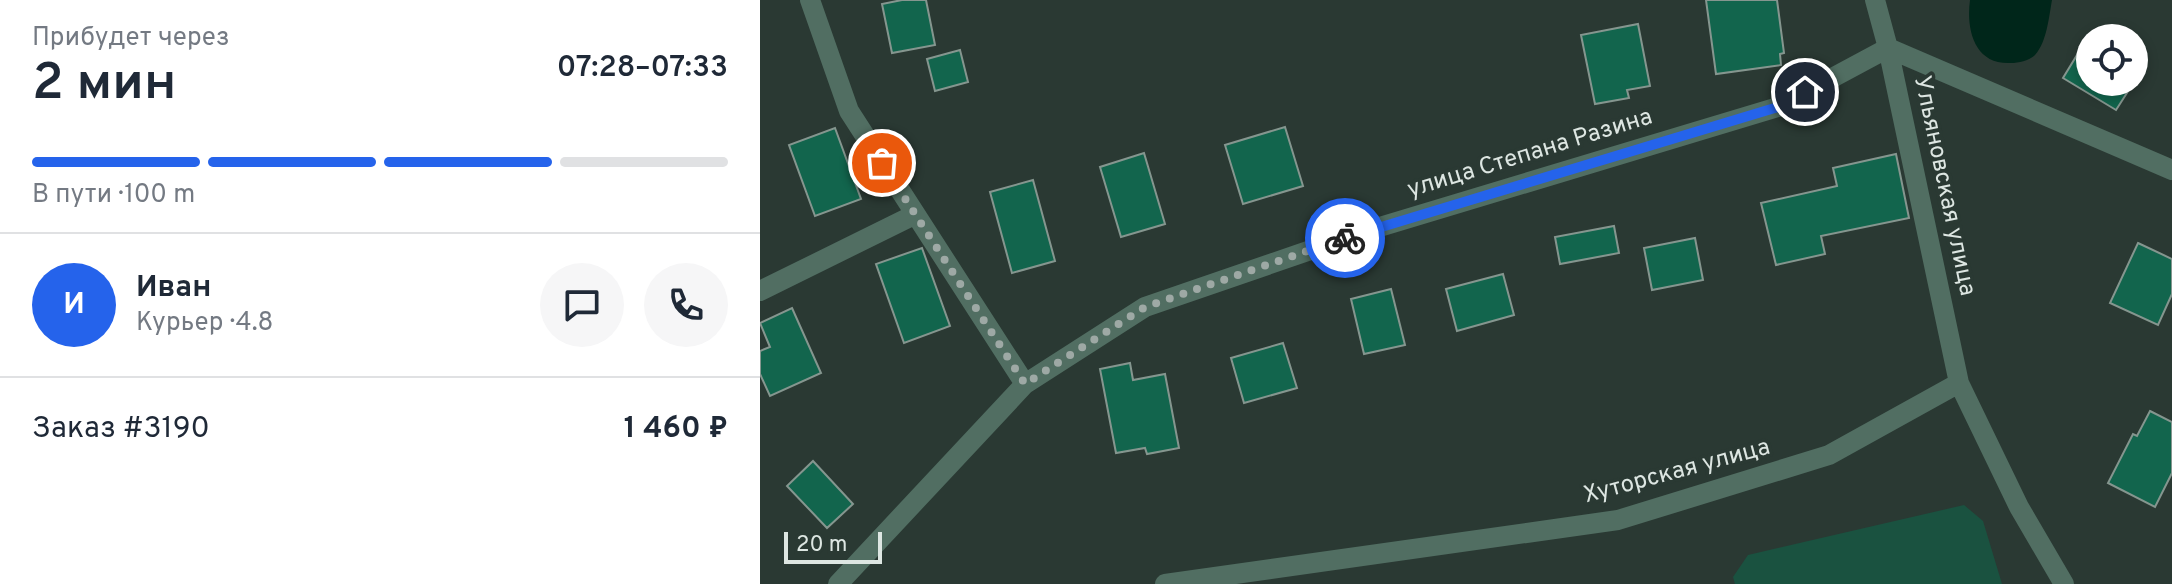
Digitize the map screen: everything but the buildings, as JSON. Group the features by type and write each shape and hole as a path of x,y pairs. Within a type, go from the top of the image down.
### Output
{"street":[{"path":"810,0 849,111 1025,384"},
{"name":"Ульяновская улица","path":"1875,0 1888,48 1959,383"},
{"path":"1888,48 2172,170"},
{"name":"улица Степана Разина","path":"838,584 1025,384 1145,307 1363,232 1778,107 1888,48"},
{"path":"760,291 914,215"},
{"path":"1959,383 2019,507 2064,584"},
{"name":"Хуторская улица","path":"1165,584 1618,520 1829,455 1959,383"}],"shaded area":[{"path":"1970,0 2052,0 2039,50 2024,61 1998,62 1988,58 1981,52 1971,33"},
{"path":"1964,505 1983,521 2002,584 1735,584 1733,577 1748,555"}],"way so far":[{"path":"882,163 1025,384 1145,307 1345,238"}],"route":[{"path":"1345,238 1778,107 1805,92"}]}
